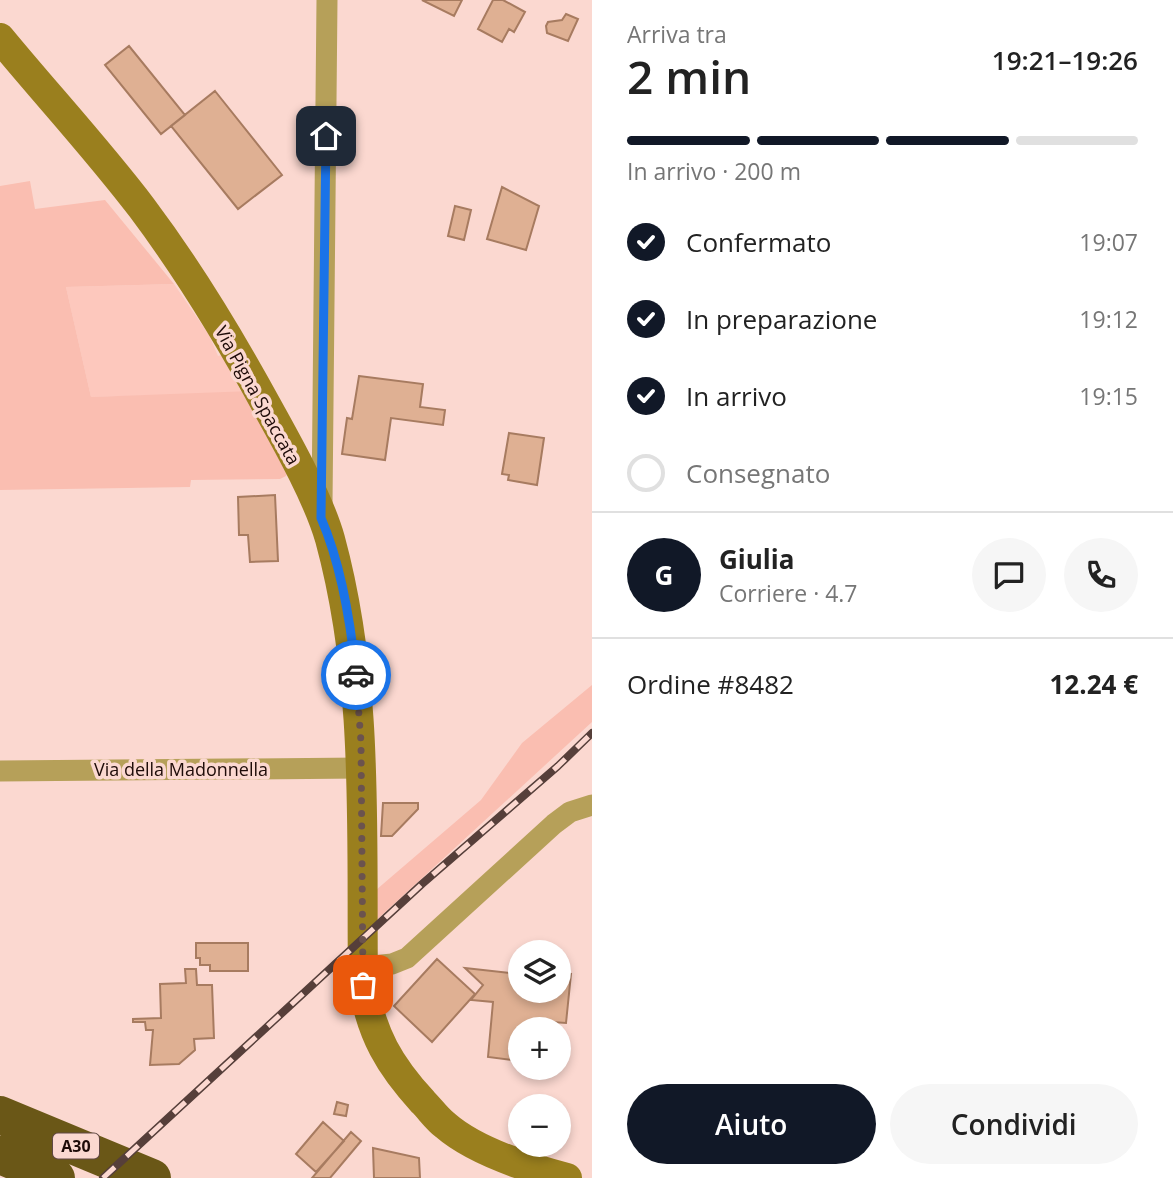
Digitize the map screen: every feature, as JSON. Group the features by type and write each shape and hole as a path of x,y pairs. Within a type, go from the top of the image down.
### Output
{"highway":[{"name":"A30","path":"0,1115 152,1178"},
{"name":"A30","path":"0,1155 56,1178"}],"main road":[{"name":"Via Pigna Spaccata","path":"0,38 142,208 206,301 278,427 329,536 345,601 360,716 363,976 368,1014 380,1046 402,1080 445,1126 481,1147 532,1169 567,1178"}],"street":[{"path":"321,518 327,0"},
{"name":"Via della Madonnella","path":"0,771 361,768"},
{"path":"363,976 407,958 554,824 570,813 592,805"}],"shaded area":[{"path":"30,181 35,209 105,200 174,284 66,287 91,397 252,391 288,471 286,476 280,479 191,480 190,487 0,490 0,186"},
{"path":"174,284 209,335 218,356 222,355 242,393 91,397 66,287"},
{"path":"592,685 592,722 370,926 369,896 481,800 522,743"}],"building":[{"path":"422,0 462,0 454,16"},
{"path":"493,0 503,0 525,12 514,32 509,29 502,42 478,29"},
{"path":"566,14 578,19 568,41 547,33 546,26 548,22 562,20"},
{"path":"129,46 185,115 161,134 105,65"},
{"path":"215,91 282,175 238,209 171,126"},
{"path":"502,187 539,206 526,250 487,239"},
{"path":"455,206 471,210 464,240 448,236"},
{"path":"359,376 423,384 420,407 445,410 443,425 391,418 385,460 342,454 347,418 352,419"},
{"path":"509,433 544,438 537,485 508,480 509,475 502,474"},
{"path":"275,495 278,561 250,562 248,535 239,535 238,497"},
{"path":"383,803 418,803 418,809 392,836 381,836"},
{"path":"196,943 248,943 248,971 210,971 210,965 200,965 200,958 196,958"},
{"path":"437,959 475,994 432,1042 394,1006"},
{"path":"465,968 508,973 508,1003 568,1003 567,1017 508,1017 508,1060 488,1057 493,1002 471,1000 483,985"},
{"path":"185,969 196,969 197,985 212,985 214,1038 194,1039 195,1050 179,1064 150,1065 153,1030 146,1030 145,1022 133,1022 133,1019 161,1018 160,984 186,983"},
{"path":"337,1102 348,1105 346,1116 334,1114"},
{"path":"323,1122 344,1141 316,1172 296,1154"},
{"path":"351,1132 361,1141 330,1178 312,1178"},
{"path":"373,1148 419,1158 420,1178 374,1178"}],"railway":[{"path":"103,1178 422,884 592,733"}],"way so far":[{"path":"356,675 361,742 363,985"}],"route":[{"path":"326,136 321,518 329,536 345,601 356,675"}]}
